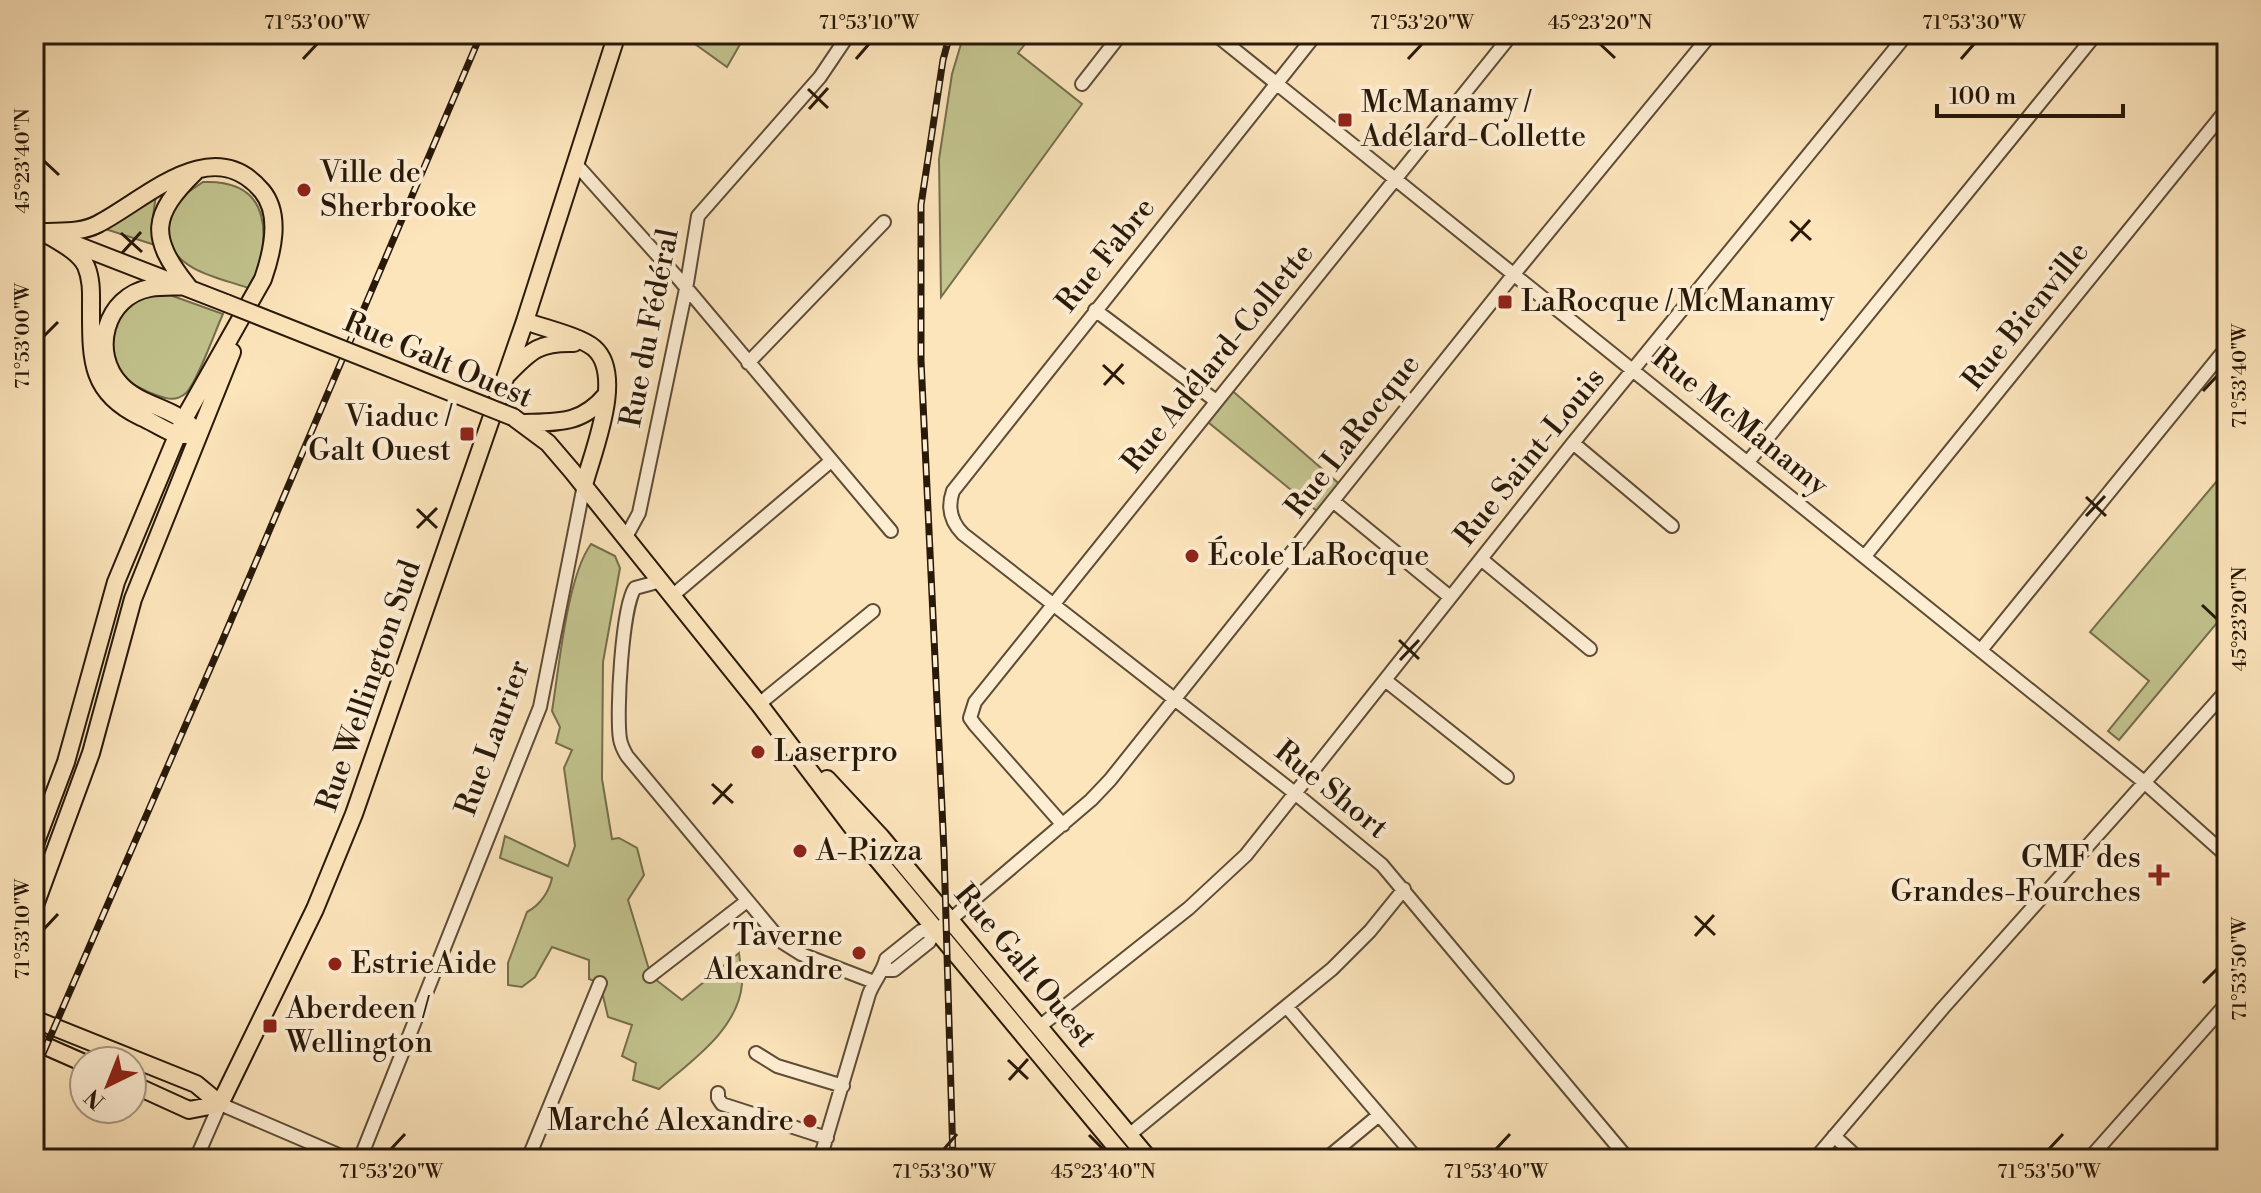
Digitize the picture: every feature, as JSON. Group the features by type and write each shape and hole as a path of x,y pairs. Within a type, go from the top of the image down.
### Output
{"main road":[{"name":"Rue Wellington Sud","path":"220,1104 315,909 354,814 525,321 617,34"},
{"path":"34,847 66,762 116,582 184,419 263,279 272,247 273,215 261,189 234,170 215,168 178,174 96,225 77,231 38,230"},
{"path":"188,286 169,262 161,243 160,225 169,200 197,170"},
{"path":"38,230 81,258 87,268 91,293 91,354 105,392 126,410 177,436 200,434"},
{"name":"Rue Galt Ouest","path":"38,230 188,286 518,420 548,443 759,704 868,848 1126,1159"},
{"path":"188,286 150,288 134,295 111,318 103,342 107,364 120,384 143,401 184,419 200,434"},
{"path":"34,908 91,753 133,599 251,302"},
{"path":"525,321 583,343"},
{"path":"505,378 528,353 545,344 583,343"},
{"name":"Rue Laurier","path":"583,343 593,348 606,365 607,394 584,485"},
{"path":"518,420 561,422 574,419 596,408 607,394"},
{"name":"Rue Galt Ouest","path":"759,704 881,837 1149,1159"},
{"path":"34,1019 196,1084 220,1104"},
{"path":"34,1041 68,1056"},
{"path":"148,1091 189,1110 220,1104"}],"street":[{"name":"Rue du Fédéral","path":"626,537 639,513 686,289 698,216 820,77 849,34"},
{"path":"1082,84 1121,34"},
{"name":"Rue McManamy","path":"1215,34 2144,782 2227,856"},
{"name":"Rue Fabre","path":"951,515 949,501 953,491 1316,34"},
{"name":"Rue Adélard-Collette","path":"1063,825 970,718 975,702 1512,34"},
{"name":"Rue LaRocque","path":"874,982 884,970 886,959 921,931 936,930 950,920 1063,825 1110,780 1514,274 1711,34"},
{"name":"Rue Saint-Louis","path":"1039,1027 1221,881 1296,794 1573,443 1907,34"},
{"path":"1748,462 2096,34"},
{"name":"Rue Bienville","path":"1865,556 2227,109"},
{"path":"575,163 891,531"},
{"path":"748,363 884,222"},
{"path":"1095,310 1216,401"},
{"path":"1981,650 2227,347"},
{"path":"1573,443 1672,526"},
{"path":"672,596 831,461"},
{"name":"Rue Laurier","path":"360,1159 540,707 584,485"},
{"path":"1334,502 1450,597"},
{"name":"Rue Short","path":"951,515 963,534 1296,794 1382,865 1628,1159"},
{"path":"1481,559 1590,649"},
{"path":"661,581 642,584 630,594 620,689 619,737 622,747 782,942 801,954 874,982 820,1159"},
{"path":"759,704 873,611"},
{"path":"1385,680 1507,777"},
{"path":"1815,1159 1952,997 2227,690"},
{"path":"1129,1135 1287,1007 1361,941 1404,889"},
{"path":"650,976 747,901"},
{"path":"528,1159 600,983"},
{"path":"2089,1159 2227,1003"},
{"path":"1287,1007 1417,1159"},
{"path":"756,1053 766,1062 843,1086"},
{"path":"718,1093 722,1104 827,1138"},
{"path":"220,1104 348,1159"},
{"name":"Rue Wellington Sud","path":"196,1159 220,1104"},
{"path":"1327,1159 1379,1115"},
{"path":"1834,1136 1859,1159"}],"green space":[{"path":"681,34 746,34 727,67"},
{"path":"964,34 1033,34 1018,53 1082,104 941,297 939,159 952,74"},
{"path":"203,182 226,184 243,190 255,201 263,232 258,270 251,289 203,273 174,251 168,237 167,214 184,195"},
{"path":"156,194 152,225 155,245 102,228"},
{"path":"170,295 223,314 190,387 182,396 173,399 155,395 128,380 117,368 111,346 115,324 129,305 146,297"},
{"path":"1228,387 1344,488 1323,516 1203,418"},
{"path":"2227,469 2227,611 2119,740 2108,731 2149,681 2090,632"},
{"path":"591,544 615,556 620,568 603,662 602,779 612,839 619,838 637,848 644,875 628,900 651,976 682,1000 739,953 742,984 732,1016 698,1056 659,1089 633,1080 636,1063 622,1056 632,1025 608,1017 600,983 589,979 589,960 552,947 535,977 522,987 508,985 508,963 527,912 543,898 552,878 500,858 505,836 568,866 575,846 564,768 572,750 556,743 560,727 552,711 570,600"}],"railway":[{"path":"34,1074 481,34"},
{"path":"950,34 943,60 921,205 921,360 944,851 953,1159"}],"place":[{"name":"McManamy / Adélard-Collette","path":"1345,120"},
{"name":"Ville de Sherbrooke","path":"304,190"},
{"name":"LaRocque / McManamy","path":"1505,302"},
{"name":"Viaduc / Galt Ouest","path":"467,434"},
{"name":"École LaRocque","path":"1192,556"},
{"name":"Laserpro","path":"758,752"},
{"name":"A-Pizza","path":"800,851"},
{"name":"GMF des Grandes-Fourches","path":"2159,875"},
{"name":"Taverne Alexandre","path":"859,953"},
{"name":"EstrieAide","path":"335,964"},
{"name":"Aberdeen / Wellington","path":"270,1026"},
{"name":"Marché Alexandre","path":"810,1121"}]}
